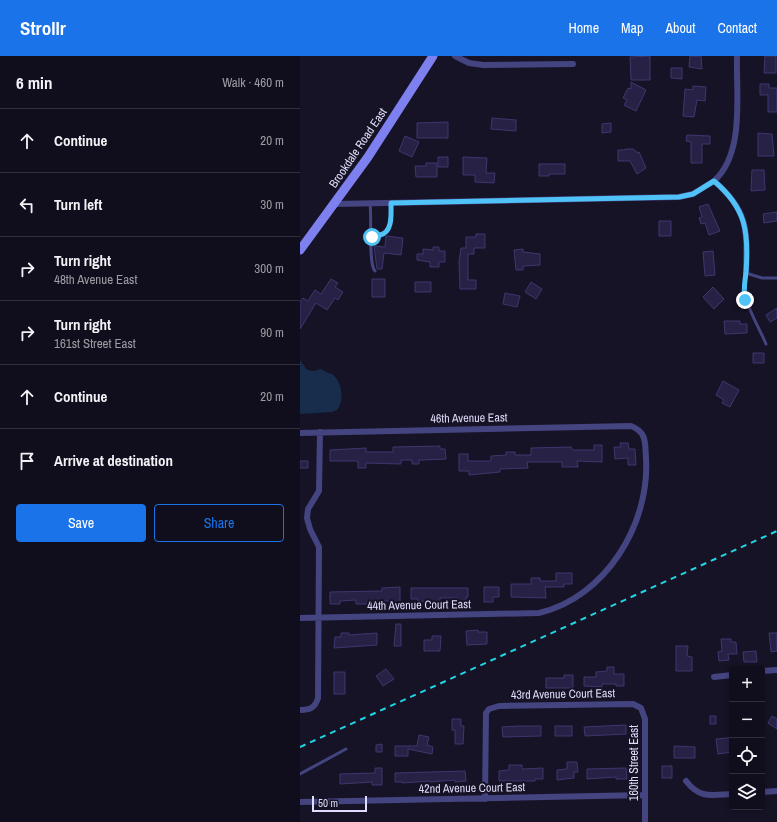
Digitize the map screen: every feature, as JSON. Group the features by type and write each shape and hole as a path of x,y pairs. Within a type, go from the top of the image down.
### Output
{"main road":[{"name":"Brookdale Road East","path":"300,250 335,204 368,156 433,56"}],"street":[{"path":"455,56 469,63 483,66 573,64"},
{"path":"335,204 679,197 693,194 714,181 726,167 734,148 737,56"},
{"path":"714,181 735,201 744,222 746,241 746,273"},
{"name":"46th Avenue East","path":"300,432 631,426 643,432 645,437 645,484 639,515 629,538 611,565 588,588 561,605 539,613"},
{"path":"300,710 312,707 317,703 318,694 319,547 310,529 308,509 319,491 320,432"},
{"name":"44th Avenue Court East","path":"300,618 539,613"},
{"path":"765,671 777,670"},
{"path":"714,677 729,675"},
{"name":"43rd Avenue Court East","path":"485,799 486,713 489,709 499,706 633,704 638,706"},
{"name":"160th Street East","path":"638,706 645,718 645,822"},
{"path":"686,781 702,795 729,794"},
{"path":"765,792 777,790"},
{"name":"42nd Avenue Court East","path":"300,802 645,795"}],"lane":[{"path":"370,203 372,232 371,257 372,268 375,271"},
{"path":"372,232 380,235 387,230 390,222 391,203"},
{"path":"766,344 745,300 743,285 746,273 762,278 777,278"},
{"path":"300,774 346,749"}],"water":[{"path":"300,360 307,370 314,371 321,369 332,374 338,381 342,396 337,410 332,412 300,414"}],"building":[{"path":"650,56 650,80 631,80 630,57"},
{"path":"690,56 701,56 702,69 689,67"},
{"path":"765,56 776,56 776,73 764,73"},
{"path":"671,68 682,68 682,79 671,78"},
{"path":"631,82 646,90 636,111 624,105 627,100 623,98 628,88 631,89"},
{"path":"760,84 769,84 769,88 777,88 777,112 768,112 768,95 760,95"},
{"path":"693,86 706,87 705,101 697,100 694,117 683,116 685,89 693,90"},
{"path":"492,118 516,120 516,131 491,129"},
{"path":"448,122 448,138 417,138 417,123"},
{"path":"611,123 611,132 602,133 602,124"},
{"path":"758,133 772,134 774,156 758,156"},
{"path":"687,135 710,136 710,144 702,144 702,163 691,163 691,142 686,141"},
{"path":"405,136 419,142 412,157 399,151"},
{"path":"633,149 638,153 639,152 646,168 637,174 630,161 618,161 618,150"},
{"path":"438,157 448,157 448,167 438,167"},
{"path":"463,157 487,158 486,173 495,173 494,183 475,182 475,175 463,175"},
{"path":"426,163 437,163 437,177 416,177 415,166 426,166"},
{"path":"539,164 565,164 565,174 549,174 549,176 539,176"},
{"path":"752,170 764,170 765,190 751,191"},
{"path":"708,204 720,231 709,235 705,223 701,224 699,218 702,217 699,207"},
{"path":"777,212 777,221 764,223 763,214"},
{"path":"659,221 671,221 671,236 659,236"},
{"path":"476,234 485,234 485,248 474,248 474,254 468,254 468,280 476,280 476,289 460,289 459,261 461,248 466,248 466,237 476,237"},
{"path":"386,236 403,238 401,255 384,253 382,269 377,269 374,246 385,247"},
{"path":"433,247 439,247 439,251 445,251 445,262 439,262 439,267 430,267 430,262 417,260 417,254 423,254 423,249 433,250"},
{"path":"523,249 523,252 540,254 540,265 523,266 523,270 516,270 514,250"},
{"path":"713,251 715,275 705,276 703,252"},
{"path":"331,279 338,283 335,287 343,292 338,300 335,298 327,310 316,303 300,329 300,302 303,298 308,301 315,290 321,294"},
{"path":"372,279 385,279 385,297 372,297"},
{"path":"415,282 431,282 431,292 415,292"},
{"path":"531,282 542,289 536,299 525,292"},
{"path":"713,287 724,299 714,309 703,297"},
{"path":"505,293 520,296 517,307 503,304"},
{"path":"777,308 777,318 770,322 766,315"},
{"path":"724,321 740,321 740,324 747,324 747,333 725,334"},
{"path":"753,353 764,353 764,363 753,363"},
{"path":"723,381 739,390 730,407 722,403 724,400 716,395"},
{"path":"620,443 628,443 629,449 635,449 636,465 628,465 628,458 615,459 614,447 621,447"},
{"path":"594,445 602,445 602,462 577,461 578,467 562,467 562,462 527,462 528,468 500,469 500,472 469,475 469,471 459,471 459,454 468,454 468,461 491,461 491,456 506,455 506,452 515,452 515,455 531,455 531,448 571,447 573,450 594,450"},
{"path":"440,446 440,449 445,449 446,459 419,460 419,464 412,464 412,460 401,460 401,464 366,463 366,468 358,468 358,461 330,461 330,450 366,448 366,452 393,452 393,447"},
{"path":"300,461 308,461 308,468 300,468"},
{"path":"556,573 572,573 572,584 564,584 564,587 545,587 546,598 511,597 511,584 531,584 531,578 540,578 540,581 556,581"},
{"path":"400,587 400,603 391,603 391,601 375,601 375,604 356,604 356,600 340,601 340,604 330,604 330,592 382,591 382,588"},
{"path":"484,587 499,587 499,597 493,597 493,602 484,602"},
{"path":"411,588 468,588 468,597 466,597 466,601 457,601 457,598 440,598 440,603 418,601 418,599 411,599"},
{"path":"396,624 401,624 401,646 394,646"},
{"path":"478,630 478,632 487,632 487,644 467,645 466,631"},
{"path":"341,633 349,633 349,635 377,633 377,645 334,648 335,637 341,637"},
{"path":"769,633 777,633 777,651 771,652"},
{"path":"432,636 441,636 440,651 424,651 424,640 432,640"},
{"path":"721,639 731,639 731,642 736,642 737,654 728,654 729,660 719,661 718,652 722,651"},
{"path":"676,646 688,646 687,656 692,657 692,671 676,671"},
{"path":"756,651 757,662 744,662 743,652"},
{"path":"607,667 614,667 614,674 624,674 624,686 616,686 616,684 602,684 602,687 584,686 584,677 596,677 596,672 607,671"},
{"path":"386,669 394,679 383,686 376,676"},
{"path":"334,672 345,672 345,694 334,694"},
{"path":"564,675 573,675 573,688 546,688 546,678 564,678"},
{"path":"710,716 716,716 716,724 710,724"},
{"path":"772,716 777,719 777,729 768,723"},
{"path":"452,719 461,719 461,726 464,726 463,744 455,744 455,730 452,730"},
{"path":"626,725 626,734 585,736 584,727"},
{"path":"541,726 541,736 503,737 502,727"},
{"path":"555,726 572,726 572,736 555,736"},
{"path":"419,735 429,737 427,745 433,747 432,754 408,749 408,756 395,756 395,746 417,746"},
{"path":"729,738 729,752 718,754 716,739"},
{"path":"382,744 382,752 376,752 376,745"},
{"path":"674,746 695,747 695,758 674,758"},
{"path":"567,762 577,762 578,772 574,772 574,778 557,780 557,770 567,769"},
{"path":"509,765 522,765 522,769 543,768 543,779 535,779 535,781 499,781 499,771 509,770"},
{"path":"662,766 672,766 672,778 662,778"},
{"path":"375,768 382,768 382,785 372,785 372,782 340,784 340,774 375,773"},
{"path":"626,768 627,779 616,779 616,777 587,779 587,769"},
{"path":"465,771 466,781 395,782 395,773"}],"railway":[{"path":"300,747 777,531"}],"route":[{"path":"372,237 372,232 375,235 380,235 384,234 387,230 390,222 391,203 679,197 693,194 714,181 735,201 744,222 746,230 746,273 743,285 745,300"}]}
